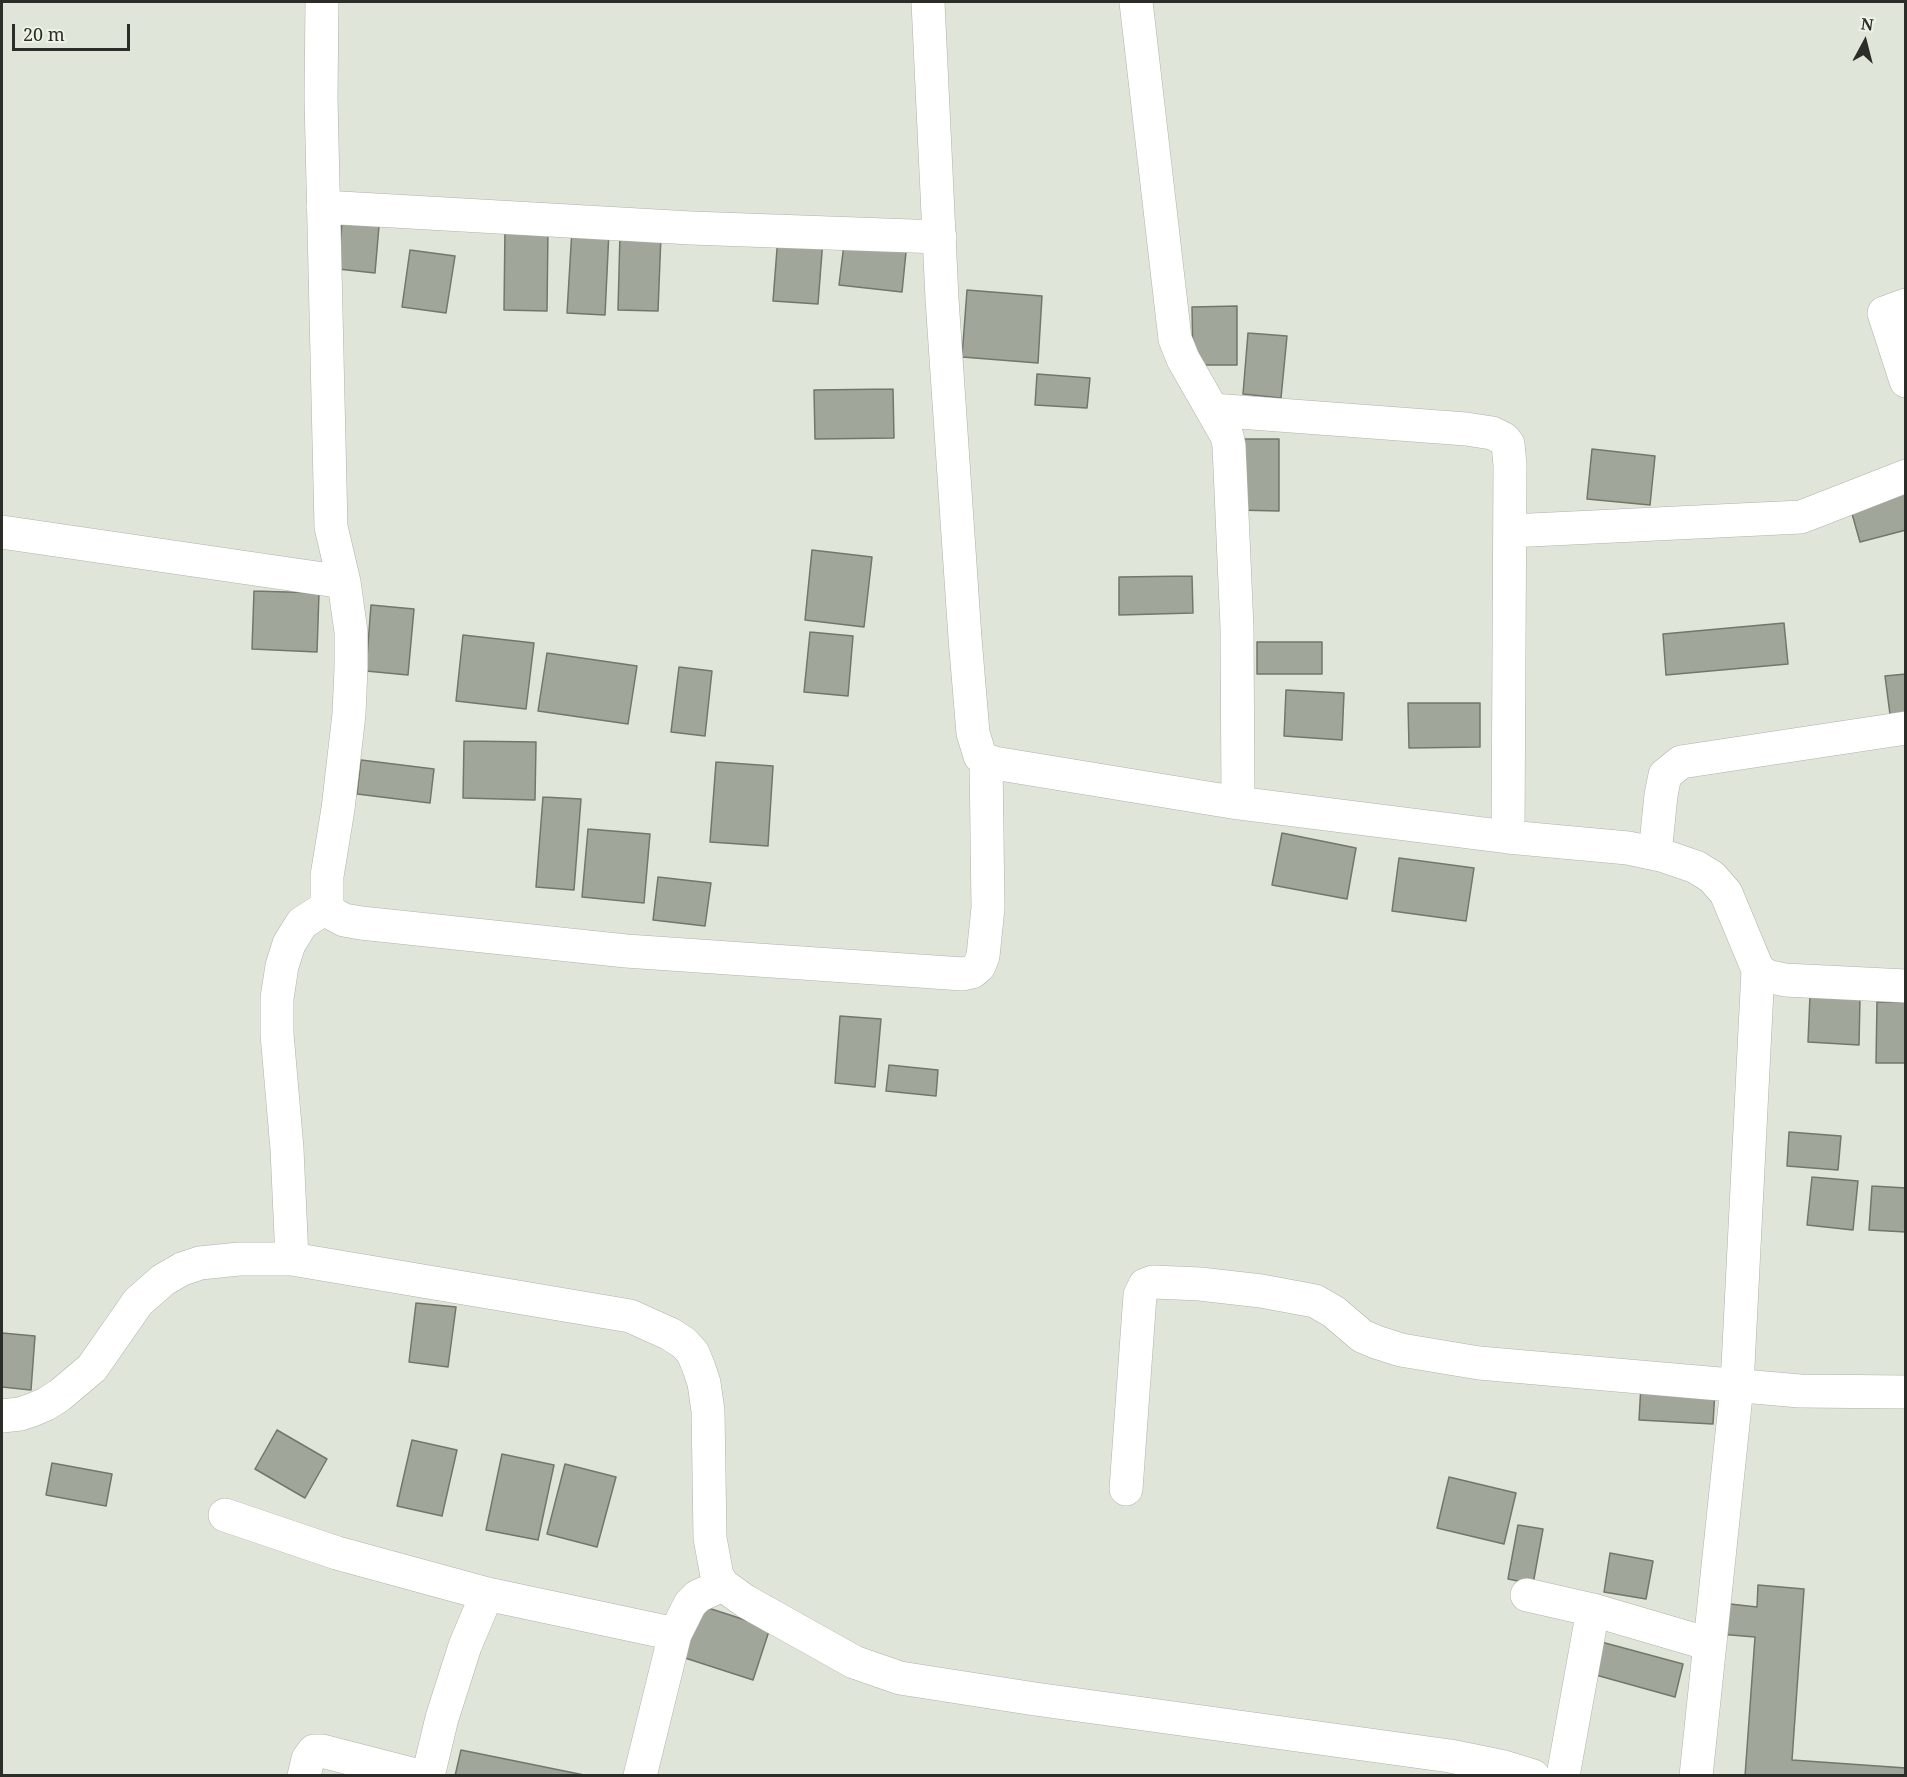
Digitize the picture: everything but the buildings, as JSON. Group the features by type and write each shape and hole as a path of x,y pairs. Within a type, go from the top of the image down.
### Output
{"street":[{"path":"322,2 321,98 331,527 344,582 351,632 349,714 338,809 327,876 327,908 344,920 361,923 626,951 963,974 972,972 979,966 983,956 988,908 986,760"},
{"path":"928,2 944,322 973,733 980,756 986,760 1239,803 1508,837 1628,848 1696,867 1712,877 1726,893 1758,970 1737,1386 1696,1776"},
{"path":"1136,2 1175,339 1183,358 1227,436 1229,446 1237,628 1239,803"},
{"path":"323,207 691,228 940,237"},
{"path":"1905,305 1884,313 1905,381"},
{"path":"1212,410 1466,429 1492,433 1504,439 1510,450 1508,837"},
{"path":"1510,531 1801,517 1905,476"},
{"path":"2,532 344,582"},
{"path":"1655,854 1665,775 1681,762 1905,729"},
{"path":"292,1259 287,1149 277,1034 277,998 282,966 290,944 302,923 327,908"},
{"path":"1758,970 1767,976 1785,980 1905,986"},
{"path":"2,1416 32,1410 60,1395 92,1368 138,1302 163,1280 182,1269 200,1263 238,1259 292,1259 630,1316 684,1343 693,1353 704,1383 709,1429 710,1538 717,1576 723,1585 754,1606 854,1662 900,1678 1035,1699 1450,1756 1504,1767 1533,1776"},
{"path":"1126,1489 1140,1295 1145,1285 1153,1282 1200,1284 1315,1301 1334,1312 1362,1336 1401,1350 1479,1363 1800,1391 1905,1392"},
{"path":"225,1515 337,1553 487,1594 675,1634"},
{"path":"640,1776 675,1634 690,1604 698,1596 723,1585"},
{"path":"428,1776 442,1718 465,1646 487,1594"},
{"path":"1527,1595 1593,1610 1709,1644"},
{"path":"1563,1776 1593,1610"},
{"path":"304,1776 308,1759 314,1751 322,1751 419,1776"}]}
